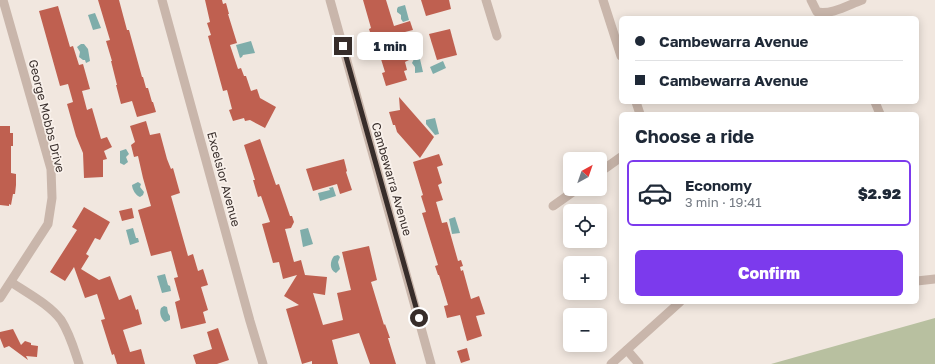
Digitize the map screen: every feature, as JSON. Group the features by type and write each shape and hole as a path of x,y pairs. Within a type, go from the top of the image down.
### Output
{"street":[{"name":"George Mobbs Drive","path":"0,298 48,224 52,198 51,169 3,0"},
{"name":"Excelsior Avenue","path":"162,0 263,364"},
{"name":"Cambewarra Avenue","path":"330,0 431,364"},
{"path":"486,0 497,36"},
{"path":"603,0 619,50"},
{"path":"811,0 817,12 838,14 862,0"},
{"path":"607,167 619,158"},
{"path":"553,206 567,196"},
{"path":"919,281 935,279"},
{"path":"11,282 46,306 60,319 70,337 79,364"},
{"path":"611,364 678,304"},
{"path":"627,350 640,364"}],"green space":[{"path":"935,318 935,364 771,364"}],"water":[{"path":"405,5 409,20 403,22 401,15 397,12 397,9 398,7"},
{"path":"95,13 101,28 93,30 88,15"},
{"path":"251,41 255,53 243,55 240,58 236,45"},
{"path":"84,44 88,49 90,61 86,63 85,60 79,57 80,52 77,47"},
{"path":"416,58 420,59 423,72 415,73 415,67 412,63"},
{"path":"443,61 446,68 433,74 430,67"},
{"path":"435,118 439,134 435,135 426,124 426,120"},
{"path":"126,149 129,154 126,157 128,162 124,165 120,163 120,151"},
{"path":"138,182 141,184 140,187 144,192 140,197 136,194 132,187 132,185"},
{"path":"333,187 336,196 320,201 318,193 330,190 329,188"},
{"path":"455,217 460,233 452,234 449,219"},
{"path":"133,228 139,242 130,245 126,230"},
{"path":"308,228 313,244 303,247 300,230"},
{"path":"338,255 340,257 338,262 340,269 336,273 331,268 331,263 334,256"},
{"path":"165,274 171,291 162,293 157,276"},
{"path":"164,306 167,307 170,316 170,320 165,322 160,314 161,308"}],"building":[{"path":"98,0 119,0 142,77 146,88 148,88 156,112 137,117 132,101 121,104 112,61 106,41 110,40"},
{"path":"205,0 222,0 223,4 226,3 237,43 230,45 238,69 241,68 244,76 246,76 251,91 257,89 260,98 276,107 265,128 250,120 245,121 244,118 233,121 229,110 232,109 227,90 223,91 208,36 211,35 207,23 210,22"},
{"path":"363,0 386,0 394,26 410,21 413,30 401,33 409,60 405,62 407,70 404,71 407,80 386,86 382,73 385,72 376,43 374,44 369,29 371,28"},
{"path":"421,0 449,0 451,9 426,16"},
{"path":"58,6 70,47 73,46 79,65 83,64 90,89 82,91 87,110 92,108 101,139 107,137 112,147 104,151 107,159 103,160 103,177 84,178 83,153 76,136 67,104 73,102 68,84 60,86 39,11"},
{"path":"450,29 457,55 437,60 429,34"},
{"path":"399,97 434,137 420,158 397,132 395,125 393,125 389,112 400,110"},
{"path":"146,121 150,135 160,133 167,159 171,169 173,168 180,193 171,196 188,256 193,254 198,271 203,269 208,285 201,287 208,310 203,312 206,323 181,329 175,302 180,300 174,278 178,277 171,251 151,256 138,210 151,206 138,156 134,157 131,145 135,142 130,126"},
{"path":"0,126 10,126 10,133 13,133 13,146 11,146 11,173 16,174 16,185 15,194 13,194 11,205 9,204 9,206 0,205"},
{"path":"260,139 276,185 279,184 290,216 292,216 294,222 291,228 285,229 294,262 301,260 305,275 327,277 325,295 313,293 323,325 343,320 337,293 351,290 342,252 369,246 377,280 371,282 384,325 385,324 390,338 388,338 396,364 370,364 359,333 332,340 338,364 312,364 312,361 302,364 286,309 299,305 284,296 297,275 283,279 279,262 273,263 262,224 270,222 261,196 258,197 253,180 255,180 244,145"},
{"path":"439,154 443,165 437,167 442,183 438,185 443,200 436,202 442,223 447,222 458,261 461,260 463,266 460,267 461,271 463,270 471,299 479,296 485,314 476,316 482,336 467,341 460,315 447,318 444,306 448,305 435,266 438,265 422,213 426,212 421,196 423,195 413,162"},
{"path":"344,159 346,172 352,190 340,194 337,184 313,191 306,169"},
{"path":"84,207 110,222 100,240 95,238 86,254 89,256 81,269 99,280 110,276 119,300 131,295 136,310 138,309 142,324 123,330 130,352 141,349 145,364 117,364 114,354 112,355 101,320 105,319 97,294 85,298 74,267 65,281 50,272 77,230 72,227"},
{"path":"132,208 134,218 122,221 119,211"},
{"path":"218,328 229,360 217,364 196,364 193,355 212,349 207,332"},
{"path":"13,329 21,345 25,341 31,343 31,345 38,346 37,357 26,356 28,360 9,346 4,348 0,338 0,332"},
{"path":"467,348 470,360 461,363 457,351"}],"route":[{"path":"343,46 419,318"}]}
